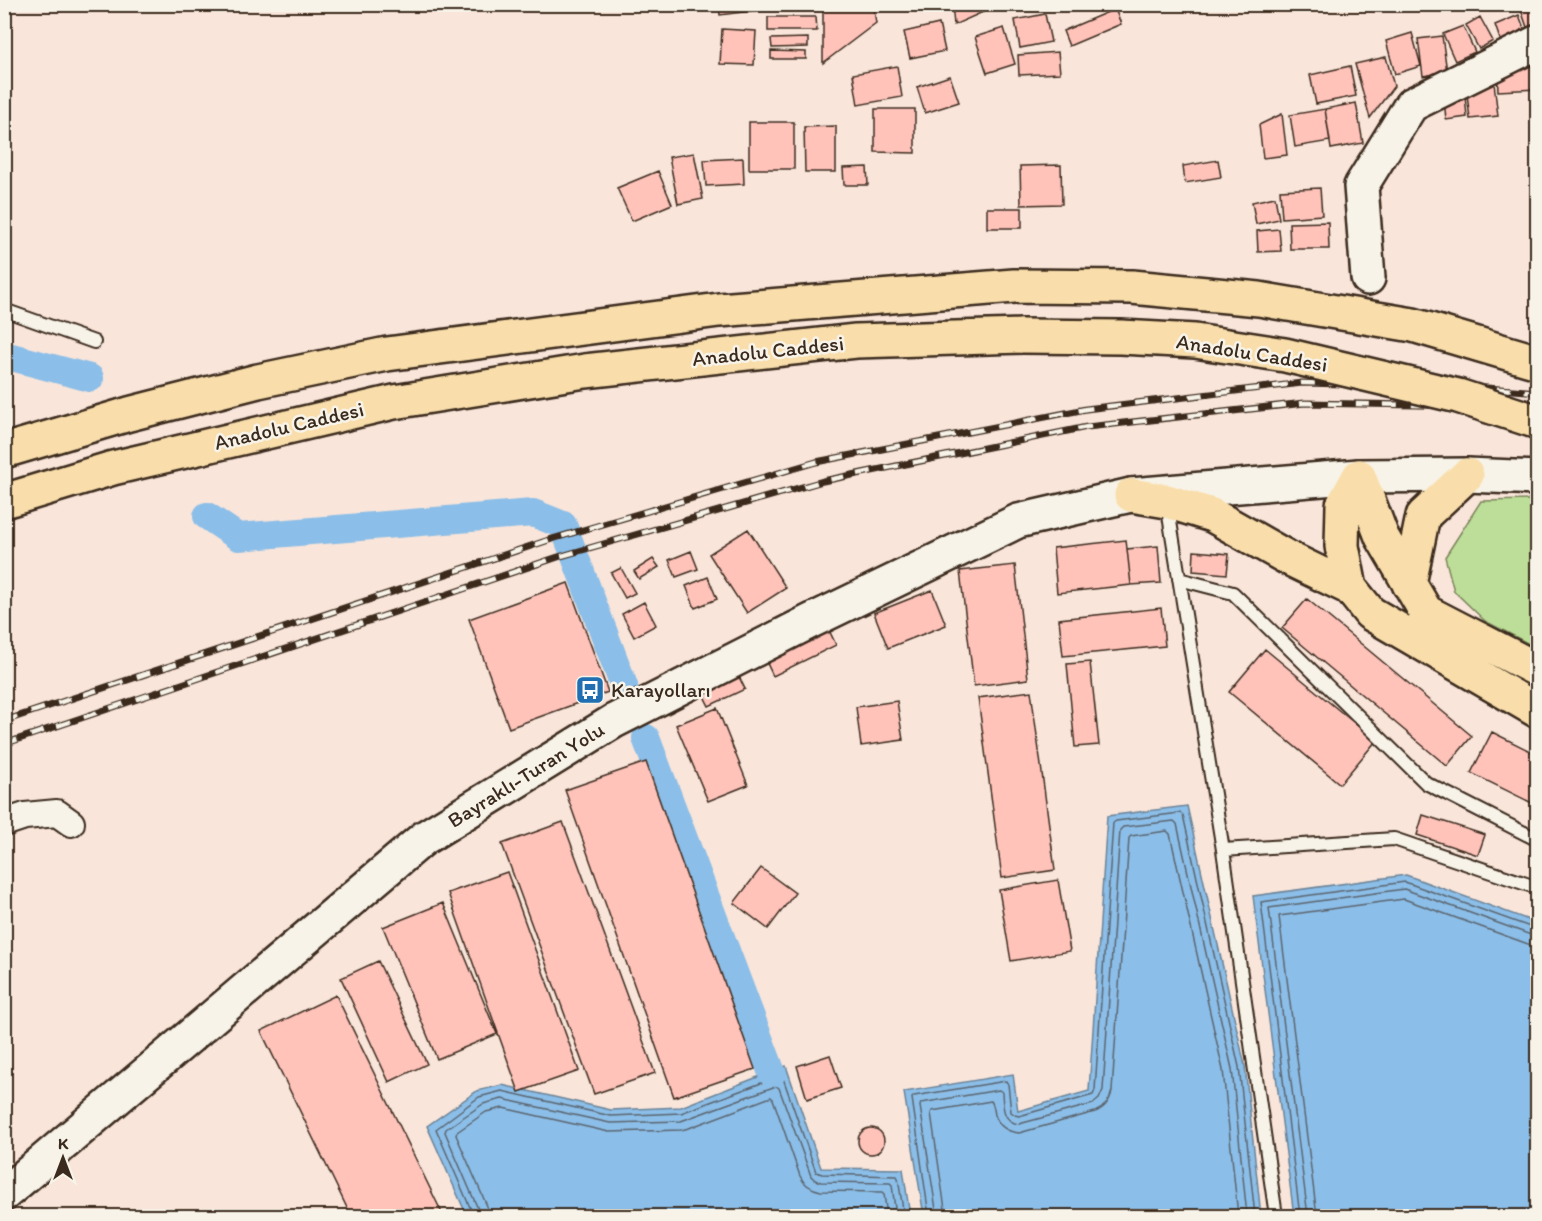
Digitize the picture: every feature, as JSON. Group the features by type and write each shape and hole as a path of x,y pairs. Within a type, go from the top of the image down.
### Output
{"highway":[{"name":"Anadolu Caddesi","path":"4,451 129,414 258,381 387,354 719,310 1014,286 1132,287 1259,298 1413,325 1538,362"},
{"name":"Anadolu Caddesi","path":"4,501 113,468 394,402 585,371 856,341 1022,336 1121,337 1195,341 1285,354 1458,396 1538,422"},
{"path":"1408,584 1424,516 1467,475"},
{"path":"1359,476 1382,537 1426,612 1538,670"},
{"path":"1350,588 1342,546 1343,505 1359,476"},
{"path":"1131,495 1167,501 1212,515 1288,558 1350,588 1370,613 1538,711"}],"street":[{"path":"1368,278 1361,186 1411,105 1538,42"},
{"path":"1467,475 1538,478"},
{"name":"Bayraklı-Turan Yolu","path":"4,1194 424,838 614,721 811,621 1018,521 1131,495 1359,476 1467,475"},
{"path":"4,823 25,816 57,813 71,823"}],"lane":[{"path":"4,310 94,342"},
{"path":"1167,501 1223,850 1276,1216"},
{"path":"1179,579 1233,593 1426,783 1538,840"},
{"path":"1223,850 1394,839 1538,888"}],"green space":[{"path":"1538,500 1537,648 1485,621 1454,591 1445,557 1481,501"}],"water":[{"path":"1187,806 1245,1066 1261,1216 924,1216 904,1092 1013,1074 1018,1111 1089,1091 1107,816"},
{"path":"1406,875 1537,923 1537,1216 1294,1216 1253,896"},
{"path":"786,1066 821,1168 903,1169 910,1216 467,1216 427,1126 477,1091 502,1085 611,1110 681,1107"}],"building":[{"path":"719,4 805,4 720,15"},
{"path":"873,4 876,23 823,63 823,9"},
{"path":"952,4 1001,4 954,25"},
{"path":"1519,4 1531,4 1538,23 1538,30 1529,33"},
{"path":"1115,9 1121,24 1069,46 1063,31"},
{"path":"1045,14 1051,42 1020,48 1015,20"},
{"path":"1519,15 1528,39 1503,48 1495,25"},
{"path":"768,17 816,17 817,31 768,31"},
{"path":"1480,17 1493,41 1479,49 1466,25"},
{"path":"939,24 945,51 910,58 904,32"},
{"path":"1463,26 1475,52 1455,61 1443,34"},
{"path":"1004,28 1015,64 987,73 975,37"},
{"path":"722,29 756,31 754,65 720,64"},
{"path":"1412,33 1421,66 1395,74 1386,41"},
{"path":"1442,36 1447,72 1423,76 1418,39"},
{"path":"808,38 808,47 772,48 771,39"},
{"path":"771,51 806,52 806,59 771,59"},
{"path":"1058,52 1060,73 1019,75 1018,55"},
{"path":"1386,57 1394,86 1370,118 1355,64"},
{"path":"897,66 902,97 858,105 853,74"},
{"path":"1350,66 1356,96 1316,104 1310,75"},
{"path":"1537,66 1538,89 1498,91 1497,68"},
{"path":"950,76 959,102 925,113 917,87"},
{"path":"1494,83 1498,116 1470,119 1466,86"},
{"path":"1465,96 1467,117 1446,120 1444,99"},
{"path":"1356,103 1363,143 1331,149 1325,109"},
{"path":"875,109 915,109 915,153 875,152"},
{"path":"1325,109 1330,141 1295,147 1290,115"},
{"path":"1282,114 1287,155 1263,158 1259,125"},
{"path":"749,122 794,122 794,169 749,169"},
{"path":"836,126 836,172 805,172 804,127"},
{"path":"694,153 703,199 678,204 669,157"},
{"path":"743,158 744,184 706,186 704,160"},
{"path":"1218,160 1221,177 1185,183 1183,166"},
{"path":"1061,165 1062,204 1021,205 1020,166"},
{"path":"867,167 868,185 844,185 843,168"},
{"path":"658,171 672,204 632,221 617,188"},
{"path":"1320,188 1322,215 1282,218 1280,190"},
{"path":"1275,197 1279,219 1256,224 1252,202"},
{"path":"987,208 1022,208 1022,228 987,228"},
{"path":"1328,222 1329,249 1290,249 1289,223"},
{"path":"1279,229 1281,251 1258,252 1257,231"},
{"path":"748,529 786,588 747,613 709,554"},
{"path":"1126,540 1131,585 1057,593 1053,548"},
{"path":"1158,546 1161,583 1131,585 1127,549"},
{"path":"691,551 698,569 676,577 669,560"},
{"path":"1194,551 1229,554 1227,574 1193,571"},
{"path":"653,559 659,567 639,579 634,571"},
{"path":"1015,565 1028,679 974,686 960,571"},
{"path":"621,568 635,593 625,598 611,573"},
{"path":"708,577 717,599 695,608 686,586"},
{"path":"568,583 608,692 509,728 469,619"},
{"path":"932,590 946,625 888,648 874,613"},
{"path":"1307,599 1472,736 1447,766 1282,628"},
{"path":"644,602 656,625 634,637 622,614"},
{"path":"1161,608 1165,646 1063,656 1059,619"},
{"path":"828,628 836,645 773,676 765,659"},
{"path":"1265,649 1376,741 1340,784 1229,692"},
{"path":"1090,662 1099,745 1075,747 1067,664"},
{"path":"736,671 745,689 709,706 700,688"},
{"path":"1031,691 1055,870 1002,878 978,698"},
{"path":"897,701 903,740 861,746 856,707"},
{"path":"717,708 748,785 708,801 676,725"},
{"path":"1492,732 1538,755 1538,806 1471,773"},
{"path":"646,762 755,1069 674,1097 565,790"},
{"path":"1423,815 1485,835 1478,855 1417,835"},
{"path":"563,822 655,1073 594,1094 502,844"},
{"path":"761,868 795,893 768,929 734,903"},
{"path":"507,872 579,1071 519,1092 448,893"},
{"path":"1058,880 1070,951 1011,961 999,890"},
{"path":"443,903 497,1034 437,1059 383,927"},
{"path":"378,961 427,1064 389,1082 341,978"},
{"path":"336,995 442,1213 434,1216 351,1216 261,1031"},
{"path":"830,1055 841,1088 807,1099 797,1066"},
{"path":"871,1128 880,1132 884,1141 880,1150 871,1154 862,1150 858,1141 862,1132"}],"waterway":[{"path":"4,355 90,378"},
{"path":"207,516 238,537 533,513 563,525 624,686"},
{"path":"646,738 772,1073"}],"railway":[{"path":"4,721 552,539 816,462 1086,409 1302,383 1474,387 1538,392"},
{"path":"4,744 558,557 823,481 1087,427 1305,403 1472,406 1538,412"}],"place":[{"name":"Karayolları","path":"590,690"}]}
